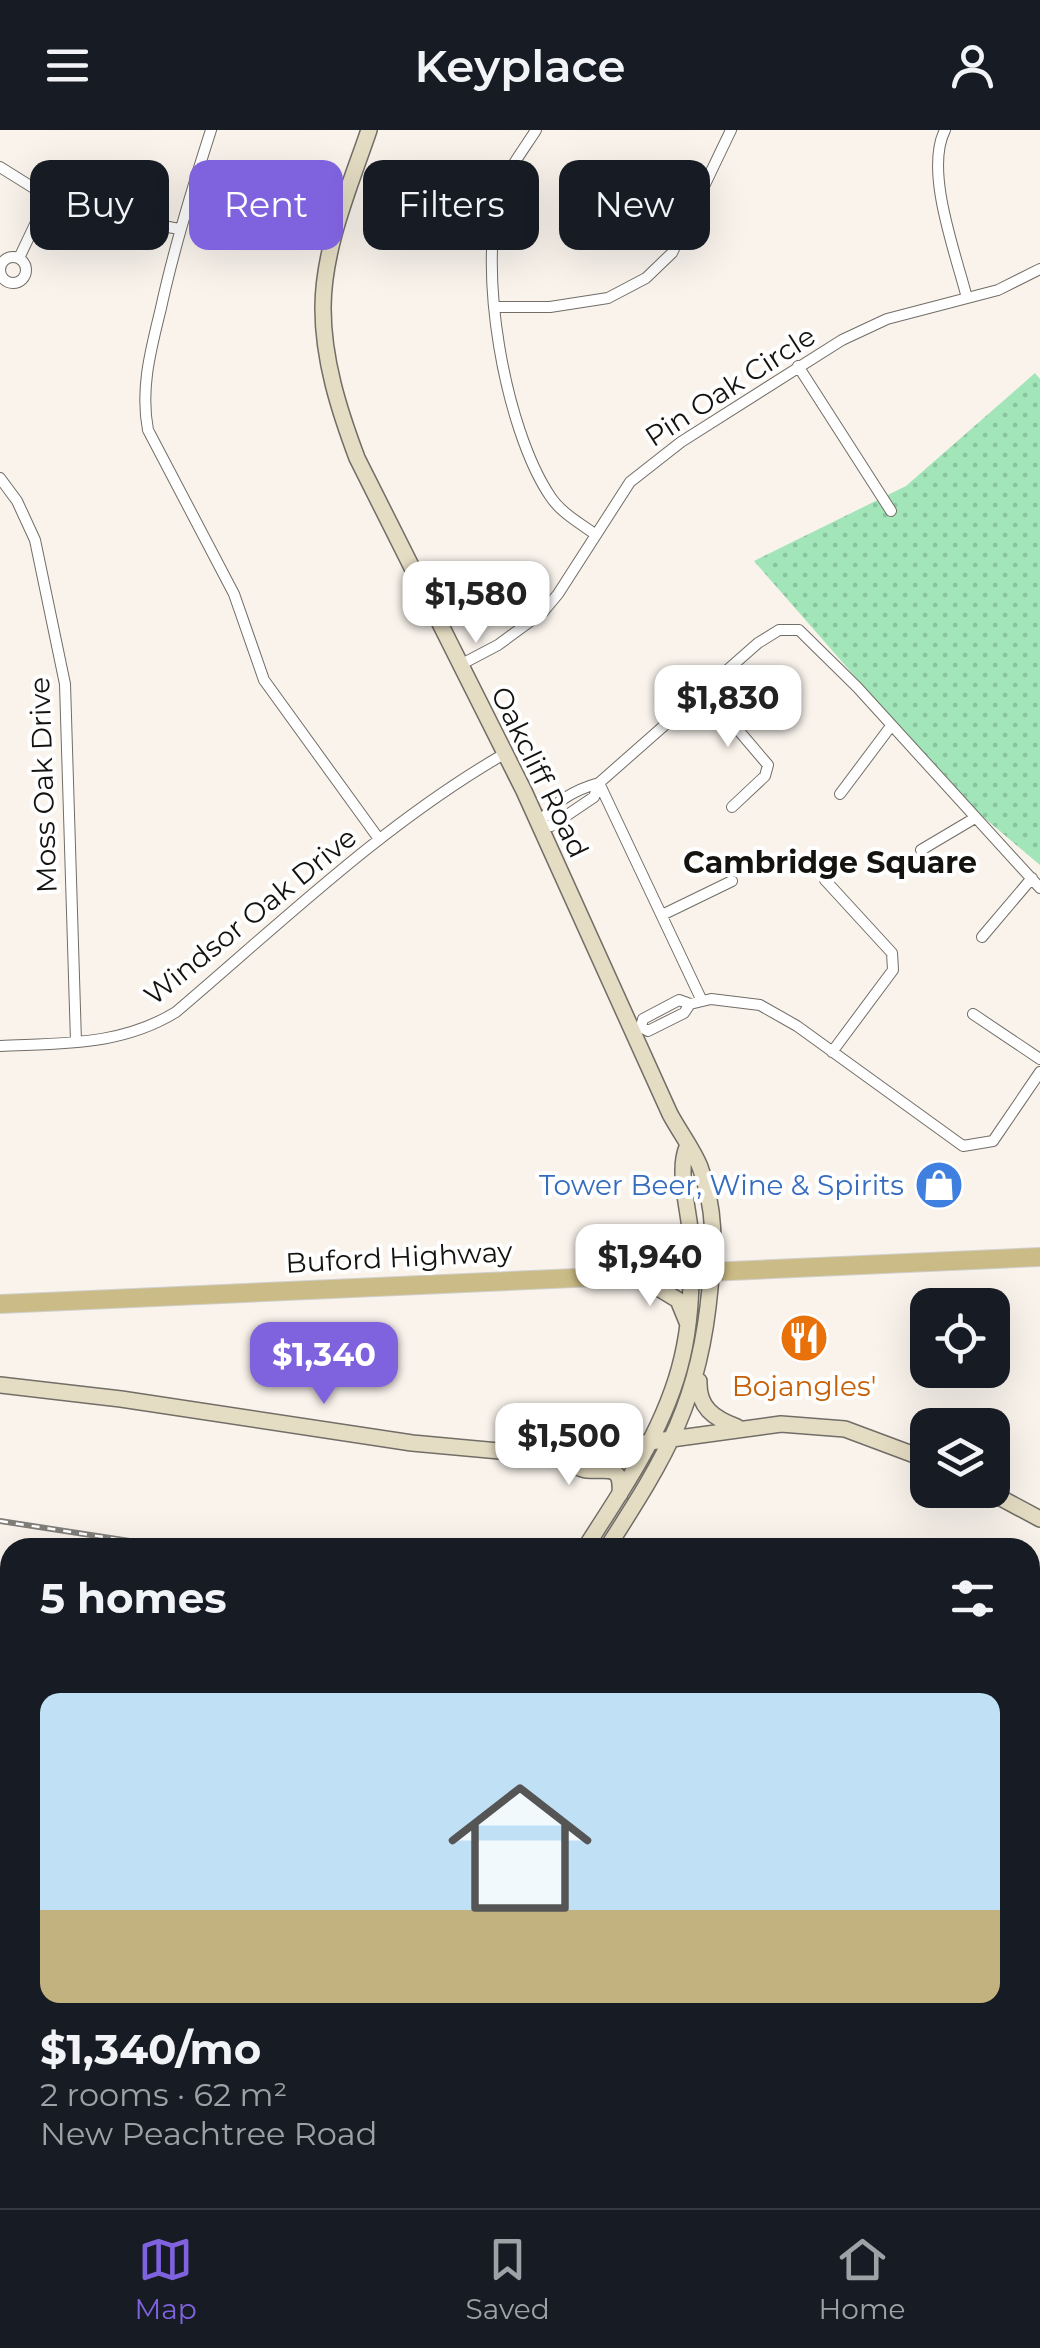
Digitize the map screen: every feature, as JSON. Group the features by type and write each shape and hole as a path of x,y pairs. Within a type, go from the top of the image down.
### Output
{"main road":[{"name":"Oakcliff Road","path":"369,130 327,268 323,308 333,389 356,458 540,824 637,1029 686,1147 699,1163 716,1230 699,1367 658,1468 612,1538"},
{"name":"Oakcliff Road","path":"591,1538 649,1441 682,1358 689,1326 692,1270 692,1228 680,1164 686,1147"},
{"name":"Buford Highway","path":"0,1304 1040,1257"},
{"path":"633,1273 678,1300 689,1326"},
{"path":"699,1367 698,1397 719,1421 740,1429"},
{"path":"0,1385 121,1399 412,1443 520,1453 556,1453 781,1424 845,1429 910,1453"},
{"path":"556,1453 583,1470 609,1468 620,1481 620,1494"},
{"path":"1010,1503 1040,1519"}],"street":[{"path":"211,130 179,229 145,383 148,430 234,594 264,680 379,839"},
{"path":"536,130 502,190 494,241 495,308 507,392 522,443 551,498 562,511 596,535"},
{"path":"495,308 550,307 608,298 646,278 672,253 731,130"},
{"path":"945,130 937,170 967,298"},
{"path":"0,167 30,185"},
{"path":"169,227 179,229"},
{"path":"20,256 30,235"},
{"name":"Pin Oak Circle","path":"460,665 543,612 630,482 657,460 842,340 887,319 998,290 1040,268"},
{"path":"798,366 891,511"},
{"name":"Moss Oak Drive","path":"0,478 17,501 34,540 65,684 76,1042"},
{"path":"540,824 551,826 594,797 598,783 758,643 779,630 800,630 1036,883 982,937"},
{"path":"704,691 768,765 764,776 732,807"},
{"path":"840,794 891,726"},
{"name":"Windsor Oak Drive","path":"0,1046 123,1036 156,1024 176,1012 379,839 458,781 504,754"},
{"path":"598,783 662,915 696,1002"},
{"path":"922,850 975,818"},
{"path":"825,880 892,953 892,970 832,1052"},
{"path":"662,915 732,881"},
{"path":"637,1029 648,1031 684,1013 696,1002 712,999 760,1004 963,1146 993,1142 1040,1072"},
{"path":"973,1014 1040,1059"}],"green space":[{"path":"1035,373 1040,379 1040,865 962,799 754,561 906,486"}],"railway":[{"path":"0,1521 110,1538"}],"place":[{"name":"Tower Beer, Wine & Spirits","path":"939,1185"},
{"name":"Bojangles'","path":"804,1338"}],"district":[{"name":"Cambridge Square","path":"830,863"}]}
